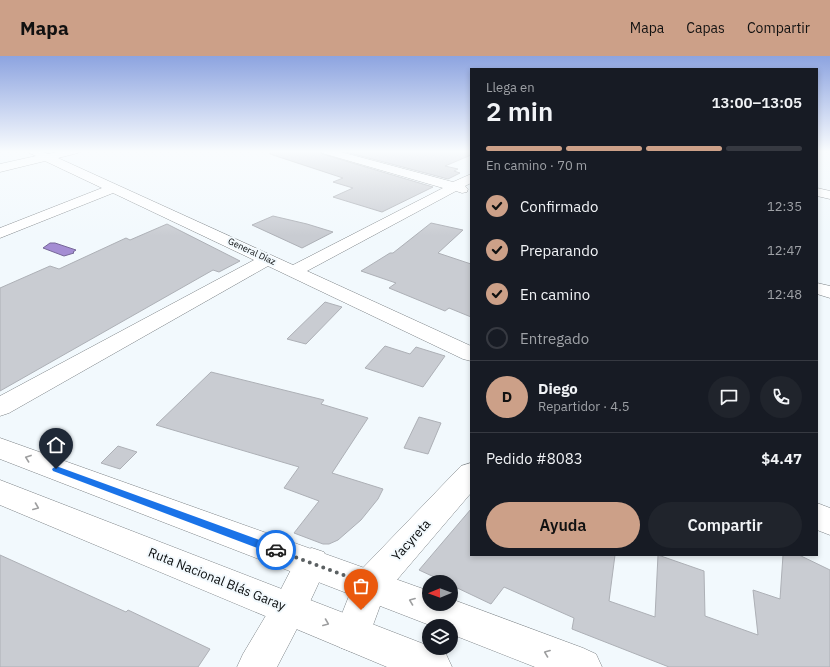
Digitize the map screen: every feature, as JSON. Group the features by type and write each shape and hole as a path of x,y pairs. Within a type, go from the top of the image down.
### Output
{"main road":[{"name":"General Díaz","path":"96,180 268,258 470,354"},
{"path":"430,180 470,191"},
{"path":"294,271 468,180"},
{"path":"0,234 114,188"},
{"path":"818,192 830,195"},
{"path":"0,407 268,258"},
{"path":"818,288 830,292"},
{"path":"0,448 370,585 583,667"},
{"name":"Yacyreta","path":"352,634 370,585 470,475"},
{"name":"Ruta Nacional Blás Garay","path":"0,492 434,667"},
{"path":"818,516 830,522"},
{"path":"256,667 289,609 312,564"}],"shaded area":[{"path":"50,243 55,243 76,250 73,252 74,253 64,256 43,248"}],"building":[{"path":"339,180 408,180 433,187 382,212 333,197 353,188 333,182"},
{"path":"273,216 333,232 302,248 252,225"},
{"path":"431,223 463,230 438,253 470,264 470,317 449,308 445,311 389,288 396,283 361,271 390,253 393,253"},
{"path":"167,224 240,261 219,272 213,270 0,391 0,288 50,266 59,269 126,238 130,240"},
{"path":"325,302 342,307 306,344 287,339"},
{"path":"385,346 410,354 416,347 445,356 423,387 365,368"},
{"path":"211,372 324,400 321,404 368,418 332,473 383,489 378,499 361,520 338,540 329,544 323,544 294,533 319,501 284,488 299,467 156,425"},
{"path":"419,417 441,423 428,454 404,448"},
{"path":"118,446 137,452 120,469 101,463"},
{"path":"470,510 470,556 615,556 609,601 655,617 658,556 661,556 704,571 705,616 758,635 753,590 780,599 783,556 801,556 830,570 830,667 669,667 572,629 574,618 504,587 491,604 458,588 458,575 430,575 419,570"},
{"path":"0,555 126,612 128,610 210,649 198,667 0,667"}],"way so far":[{"path":"276,550 370,585 361,610"}],"route":[{"path":"56,469 276,550"}]}
